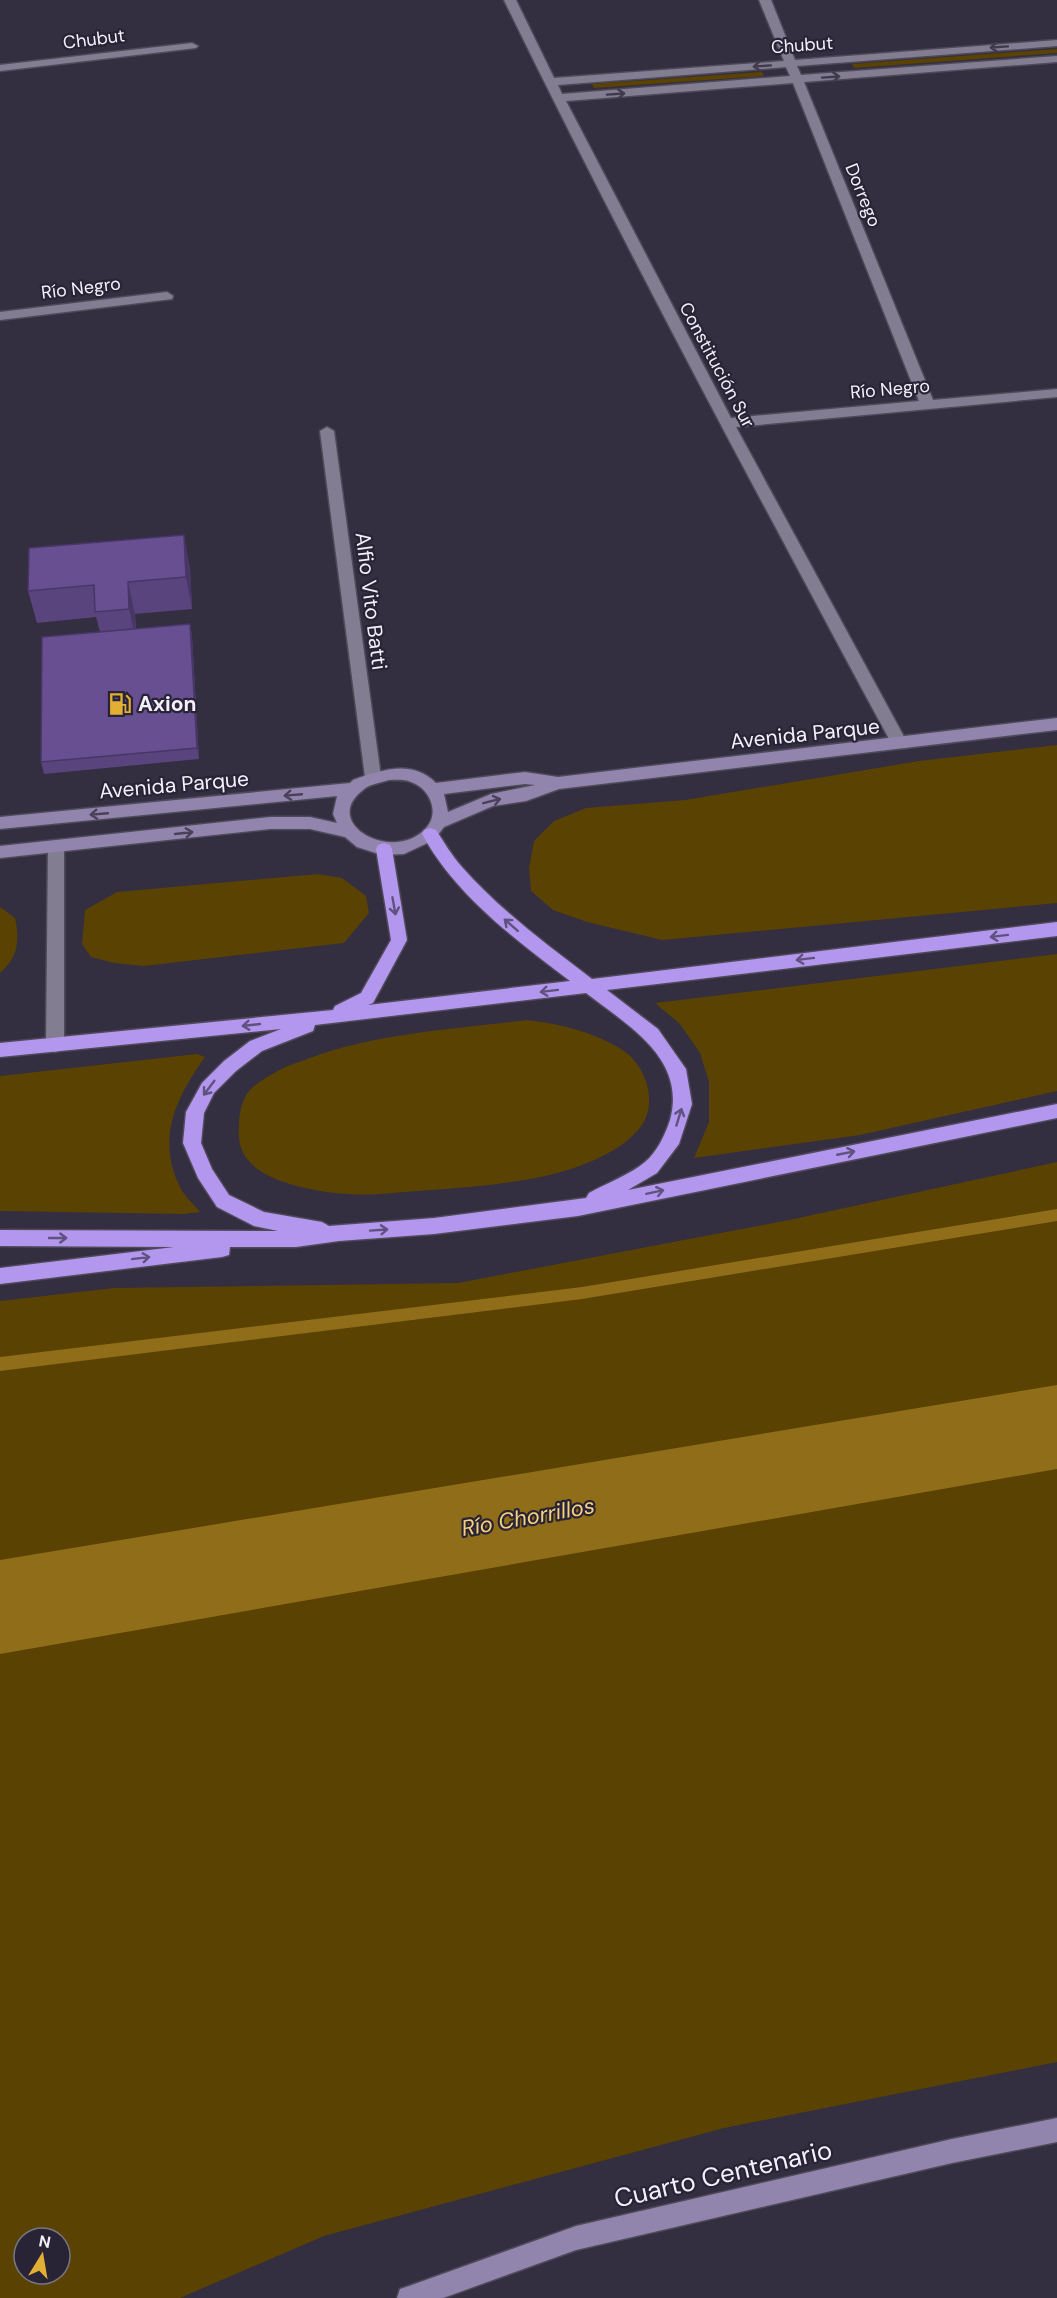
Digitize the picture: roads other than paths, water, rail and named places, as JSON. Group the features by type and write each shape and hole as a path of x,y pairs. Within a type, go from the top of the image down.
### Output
{"highway":[{"path":"434,829 455,870 484,902 526,938 652,1034 677,1069 683,1104 673,1139 651,1168 578,1208"},
{"path":"339,1233 261,1220 224,1201 204,1173 192,1143 195,1112 208,1088 230,1066 256,1046 330,1017 367,998 399,940 384,849"},
{"path":"0,1050 330,1017 1057,929"},
{"path":"0,1276 339,1233 434,1226 578,1208 1057,1111"},
{"path":"0,1238 296,1239"}],"street":[{"name":"Constitución Sur","path":"510,0 549,82 727,423 900,744"},
{"name":"Dorrego","path":"765,0 927,403"},
{"name":"Chubut","path":"549,82 1057,43"},
{"name":"Chubut","path":"0,68 192,46"},
{"name":"Chubut","path":"558,98 1057,59"},
{"name":"Río Negro","path":"0,316 166,296"},
{"name":"Río Negro","path":"727,423 927,403 1057,393"},
{"name":"Alfio Vito Batti","path":"327,431 373,777"},
{"name":"Avenida Parque","path":"434,829 491,800 526,795 558,783 1057,724"},
{"path":"388,774 405,775 421,779 433,789 442,811 434,829 418,842 403,848 371,847 347,831 342,820 341,808 346,794 357,784 373,777 388,774"},
{"name":"Avenida Parque","path":"433,789 525,778 558,783"},
{"name":"Avenida Parque","path":"0,823 352,789"},
{"path":"0,852 270,823 310,823 347,831"},
{"path":"55,1045 56,847"},
{"name":"Cuarto Centenario","path":"409,2298 576,2238 952,2151 1057,2130"}],"waterway":[{"path":"0,1364 582,1293 1057,1215"},
{"name":"Río Chorrillos","path":"0,1607 1057,1427"}],"place":[{"name":"Axion","path":"120,704"}]}
